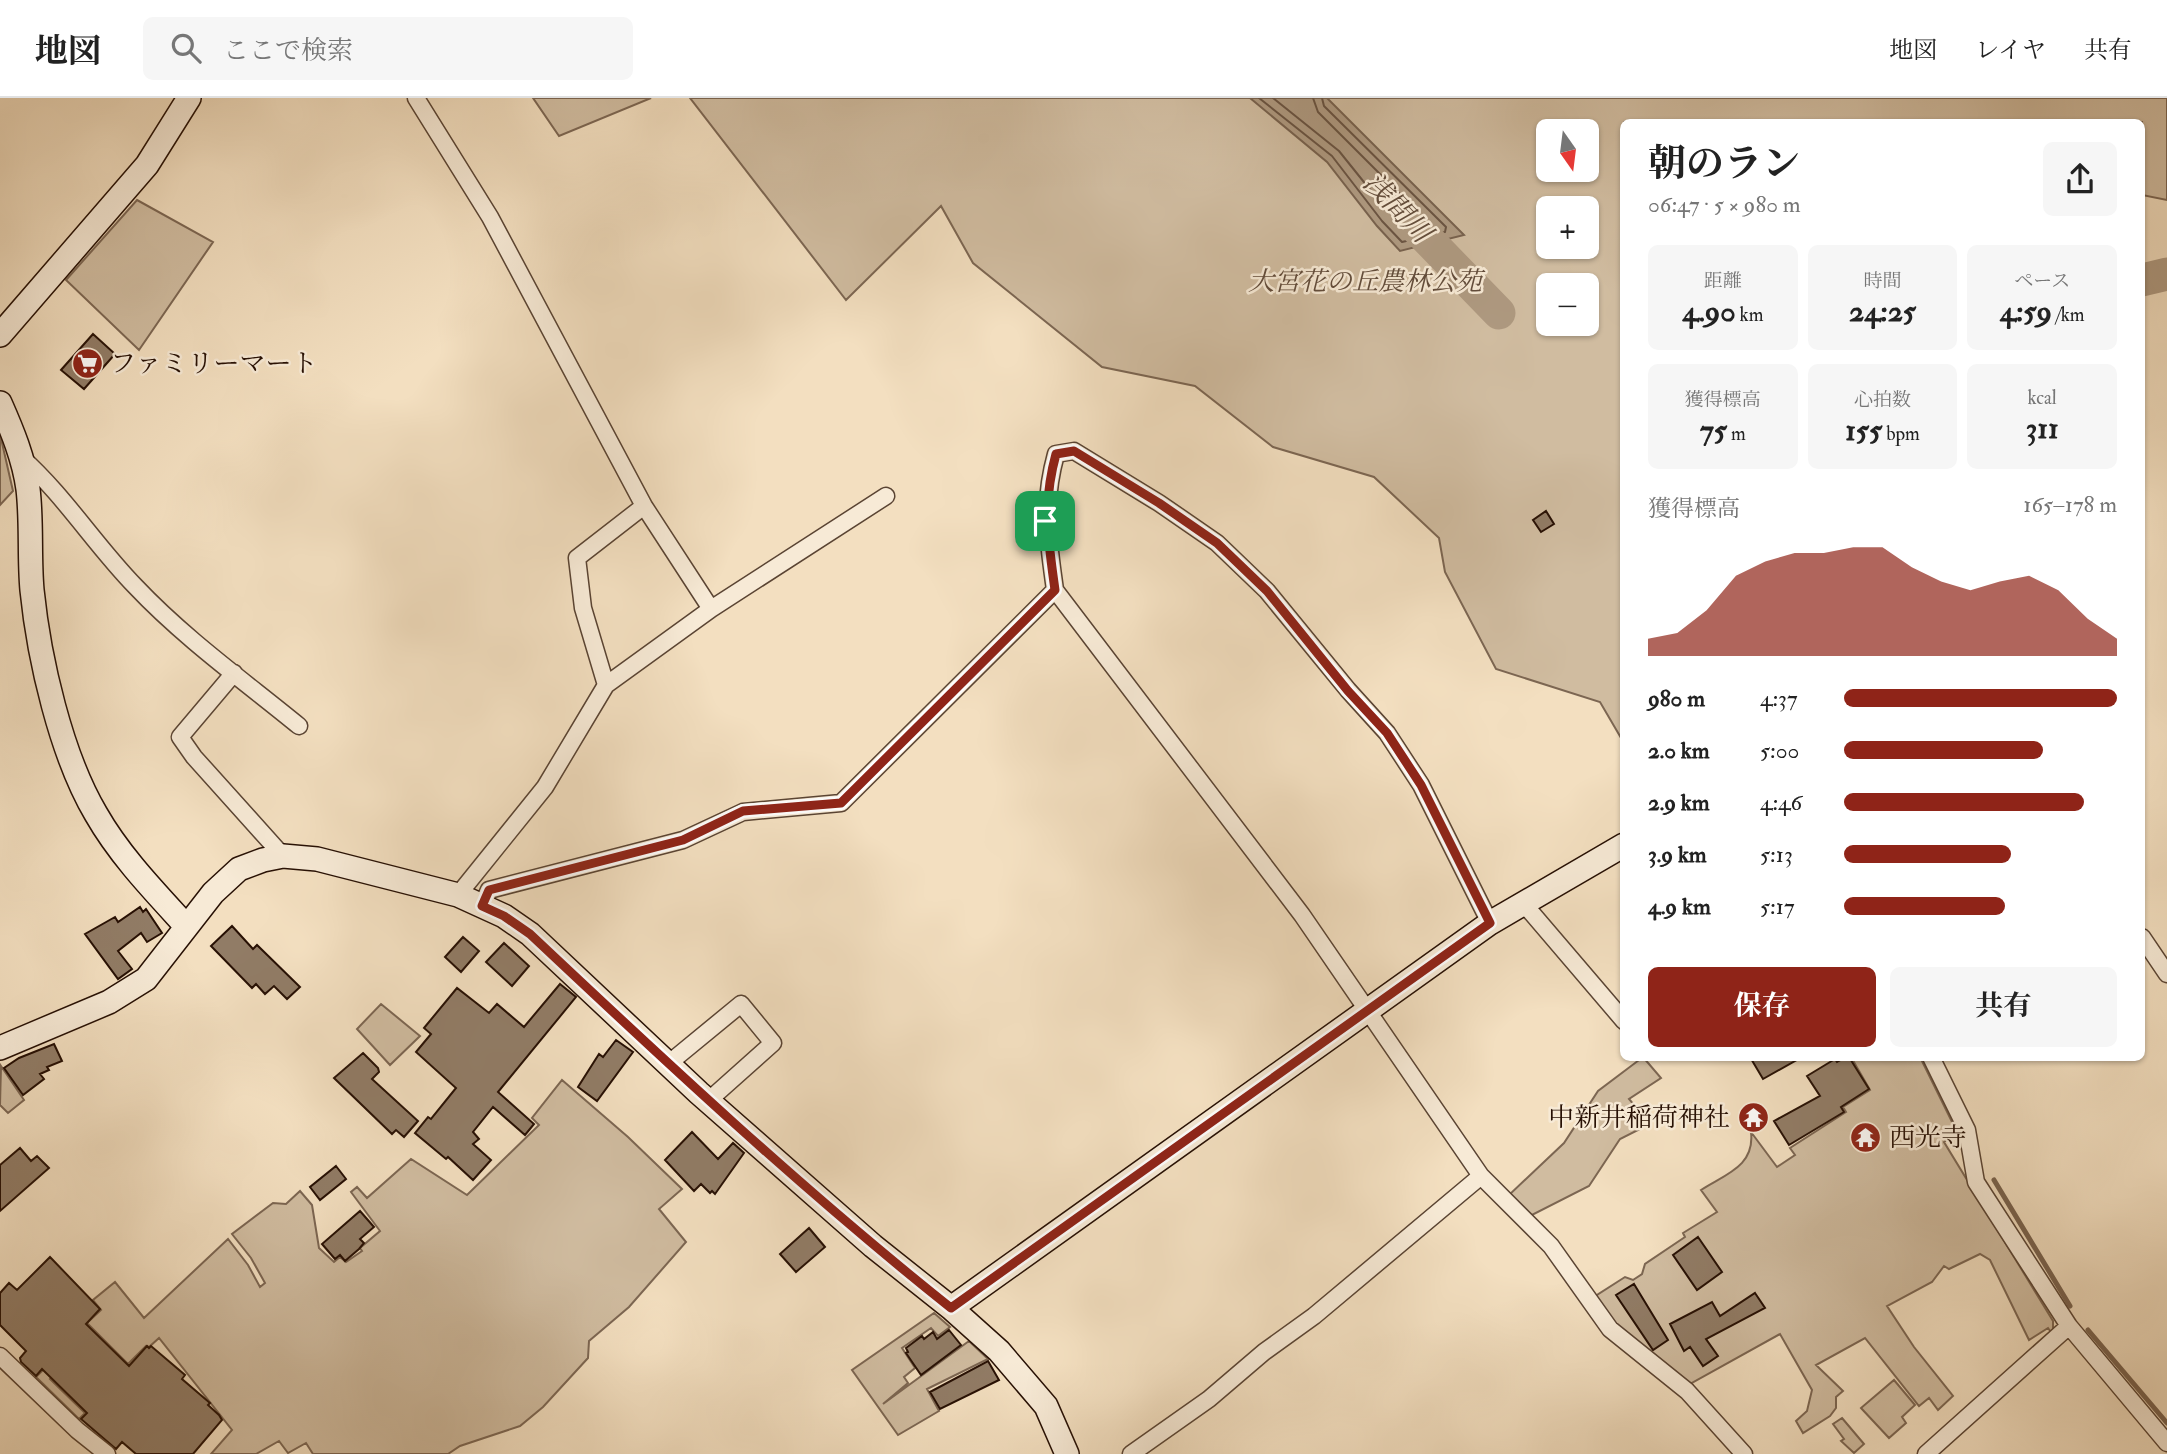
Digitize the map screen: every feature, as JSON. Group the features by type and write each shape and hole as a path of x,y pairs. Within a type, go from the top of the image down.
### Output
{"street":[{"path":"0,335 148,165 189,98"},
{"path":"416,98 490,217 644,506 711,608"},
{"path":"0,403 28,488 36,626 48,680 78,776 96,816 124,855 186,926"},
{"path":"1490,923 1421,785 1387,733 1348,691 1267,591 1217,543 1159,503 1074,451 1056,454 1050,475 1045,521 1055,590 1294,905 1481,1176 1551,1246 1611,1329 1687,1391 1744,1454"},
{"path":"19,455 43,476 135,587 299,726"},
{"path":"458,895 545,787 606,685 711,608 886,496"},
{"path":"606,685 583,608 577,558 644,506"},
{"path":"482,906 489,890 683,840 743,811 841,803 1055,590"},
{"path":"234,673 180,737 194,757 283,856"},
{"path":"951,1308 1490,923 1620,847"},
{"path":"0,1048 109,1002 146,979 213,893 239,869 263,860 283,856 317,859 458,895 504,916 530,934 708,1101 873,1246 951,1308 999,1351 1046,1406 1067,1454"},
{"path":"1524,904 1620,1016"},
{"path":"2145,941 2167,974"},
{"path":"668,1064 741,1004 773,1043 708,1101"},
{"path":"1933,1061 1967,1130 1976,1182 2069,1326 2167,1443"},
{"path":"1131,1454 1209,1399 1481,1176"},
{"path":"1926,1454 2069,1326"},
{"path":"0,1356 77,1430 107,1454"}],"green space":[{"path":"533,98 651,98 559,136"},
{"name":"大宮花の丘農林公苑","path":"690,98 2167,98 2167,200 2145,196 2145,119 1620,119 1620,736 1600,702 1496,669 1445,572 1439,538 1374,477 1273,447 1195,386 1102,367 973,263 941,206 846,300"},
{"path":"137,200 213,242 139,350 66,280"},
{"path":"0,434 13,491 0,505"},
{"path":"381,1004 420,1036 390,1065 357,1029"},
{"path":"1638,1061 1646,1061 1661,1078 1629,1099 1650,1124 1620,1139 1589,1186 1528,1217 1509,1195 1564,1143 1598,1091"},
{"path":"1853,1061 1922,1061 1958,1134 1944,1142 2053,1321 2053,1335 2048,1328 2029,1340 1990,1260 1980,1254 1949,1269 1944,1266 1932,1282 1887,1306 1914,1347 1953,1396 1938,1410 1929,1398 1919,1406 1865,1338 1816,1365 1843,1391 1836,1397 1836,1408 1830,1416 1803,1433 1796,1421 1807,1411 1812,1390 1780,1334 1688,1385 1614,1325 1595,1299 1625,1277 1633,1280 1642,1274 1645,1264 1685,1237 1683,1233 1717,1212 1701,1190 1729,1174 1744,1161 1751,1144 1751,1132 1777,1167 1795,1155 1790,1148 1846,1112 1843,1107 1870,1090"},
{"path":"1,1066 24,1100 8,1113 0,1105"},
{"path":"562,1080 628,1137 682,1189 659,1209 686,1242 629,1307 589,1341 588,1358 543,1407 520,1426 460,1446 448,1454 313,1454 306,1443 288,1453 279,1441 256,1454 211,1454 232,1430 159,1338 149,1347 146,1346 128,1364 87,1323 101,1310 93,1300 115,1282 144,1318 228,1239 248,1265 260,1287 265,1283 251,1258 232,1234 273,1203 286,1204 300,1191 312,1205 319,1248 334,1262 340,1257 346,1262 362,1251 360,1248 380,1231 351,1192 357,1187 367,1198 411,1159 467,1195 539,1125 532,1118"},
{"path":"934,1313 950,1327 938,1336 931,1328 902,1348 915,1368 904,1377 908,1383 883,1404 969,1341 988,1359 927,1389 939,1411 898,1435 852,1370"},
{"path":"63,1350 71,1358 50,1379 85,1413 79,1419 36,1377"},
{"path":"1894,1380 1915,1405 1902,1417 1906,1423 1889,1438 1861,1408"},
{"path":"1842,1418 1864,1444 1854,1453 1841,1441 1844,1439 1833,1424"}],"water":[{"path":"1250,98 1327,98 1464,235 1400,251 1327,162"}],"building":[{"path":"93,334 115,354 84,389 61,370"},
{"path":"1546,511 1554,524 1541,532 1533,520"},
{"path":"140,907 143,912 146,909 162,933 147,942 141,933 118,951 132,969 118,979 85,934 115,917 118,922"},
{"path":"232,926 253,949 257,945 300,987 287,999 274,986 265,994 256,984 252,988 211,946"},
{"path":"463,937 479,951 461,972 445,957"},
{"path":"504,943 529,966 512,986 486,962"},
{"path":"560,984 576,997 498,1092 534,1124 525,1135 493,1107 473,1132 479,1139 473,1144 491,1160 473,1180 448,1157 446,1159 415,1133 428,1117 431,1119 456,1088 416,1052 431,1034 424,1028 457,988 489,1013 497,1004 524,1027"},
{"path":"616,1040 633,1052 597,1101 578,1087 599,1054 603,1057"},
{"path":"54,1044 62,1061 47,1067 49,1070 40,1074 44,1079 23,1095 4,1068 19,1058"},
{"path":"363,1053 378,1068 379,1072 372,1079 418,1121 404,1137 396,1130 392,1134 334,1078"},
{"path":"1752,1061 1795,1061 1763,1079"},
{"path":"1832,1061 1852,1061 1869,1089 1841,1107 1844,1112 1789,1145 1774,1121 1820,1096 1807,1076"},
{"path":"692,1132 718,1159 733,1143 744,1153 715,1194 701,1184 694,1191 665,1160"},
{"path":"20,1148 31,1161 37,1156 49,1168 0,1211 0,1165"},
{"path":"336,1166 346,1179 320,1200 310,1187"},
{"path":"360,1211 374,1227 360,1239 364,1243 359,1249 345,1261 340,1255 335,1259 322,1244"},
{"path":"809,1228 825,1247 796,1272 780,1254"},
{"path":"1698,1237 1722,1272 1697,1290 1673,1255"},
{"path":"50,1257 100,1309 86,1324 129,1366 147,1346 151,1346 185,1375 182,1379 210,1403 208,1405 219,1415 222,1420 193,1454 136,1454 122,1442 116,1449 81,1419 87,1413 42,1369 36,1376 21,1362 20,1358 26,1351 0,1325 0,1293 9,1283 17,1290"},
{"path":"1634,1284 1668,1340 1653,1350 1616,1295"},
{"path":"1755,1293 1765,1308 1706,1339 1718,1356 1703,1366 1690,1347 1684,1351 1670,1324 1712,1302 1720,1316"},
{"path":"949,1330 961,1345 921,1375 906,1353 906,1348 922,1336 924,1339 933,1332 937,1339"},
{"path":"988,1361 999,1380 940,1409 930,1392"}],"waterway":[{"name":"浅間川","path":"1401,212 1499,313"},
{"name":"浅間川","path":"2145,279 2167,274"},
{"path":"1994,1180 2070,1306"},
{"path":"2088,1330 2167,1423"}],"place":[{"name":"ファミリーマート","path":"87,364"},
{"name":"中新井稲荷神社","path":"1753,1118"},
{"name":"西光寺","path":"1866,1138"}],"route":[{"path":"1074,451 1159,503 1217,543 1267,591 1348,691 1387,733 1421,785 1490,923 951,1308 873,1246 699,1093 530,934 504,916 482,906 489,890 683,840 743,811 841,803 1055,590 1045,521 1050,475 1056,454 1074,451"}]}
